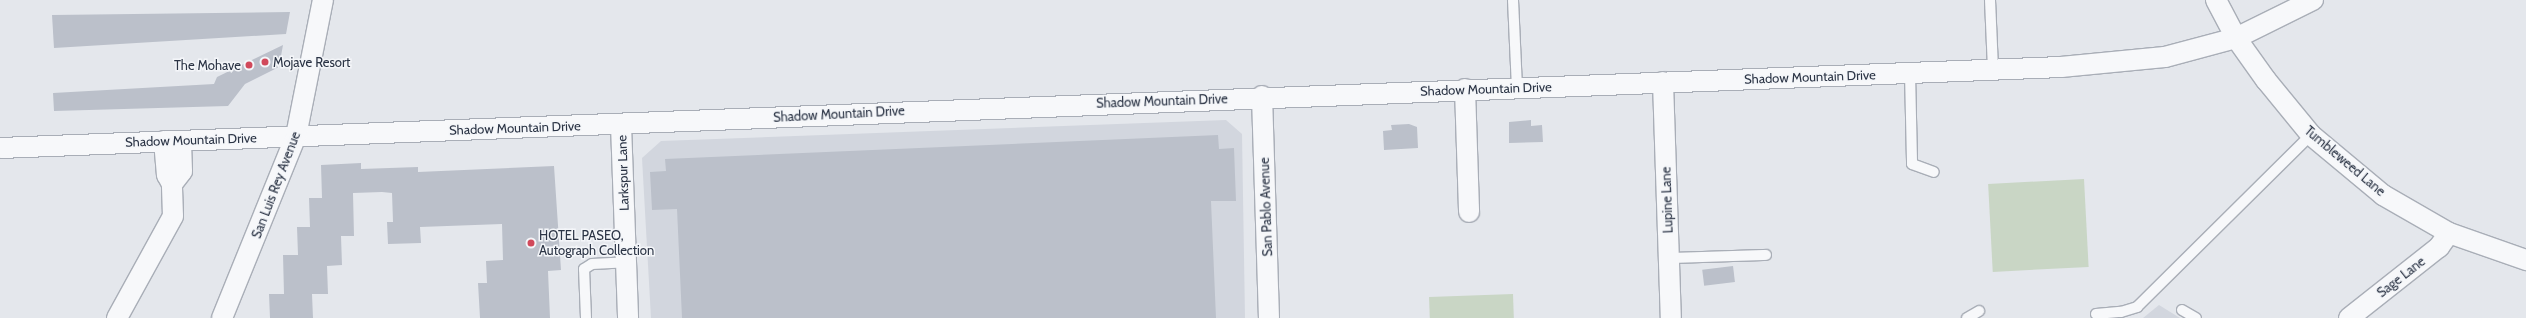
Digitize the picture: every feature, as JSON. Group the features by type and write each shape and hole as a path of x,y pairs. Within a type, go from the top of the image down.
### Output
{"street":[{"name":"San Luis Rey Avenue","path":"222,318 296,136 323,0"},
{"name":"Tumbleweed Lane","path":"2216,0 2236,38 2311,134 2383,195 2449,233 2526,260"},
{"name":"Shadow Mountain Drive","path":"0,148 621,125 1262,96 1993,70 2165,57 2236,38 2313,0"},
{"name":"Lupine Lane","path":"1663,82 1671,318"},
{"path":"1465,89 1469,212"},
{"name":"San Pablo Avenue","path":"1262,96 1269,318"},
{"name":"Larkspur Lane","path":"621,125 628,318"},
{"path":"117,318 173,216 172,184 182,170 173,141"},
{"name":"Sage Lane","path":"2349,318 2439,247 2449,233"}],"lane":[{"path":"1513,0 1517,88"},
{"path":"1990,0 1993,70"},
{"path":"1910,73 1912,164 1934,172"},
{"path":"2096,314 2121,312 2137,307 2311,134"},
{"path":"1669,258 1766,255"},
{"path":"586,318 584,269 592,264 626,262"},
{"path":"2182,310 2196,318"},
{"path":"1967,318 1979,311"}],"shaded area":[{"path":"1226,120 1242,134 1245,318 651,318 642,158 661,141"},
{"path":"2159,305 2180,318 2143,318"}],"green space":[{"path":"2084,179 2089,267 1993,272 1988,184"},
{"path":"1513,294 1514,318 1430,318 1429,297"}],"building":[{"path":"290,12 286,34 54,48 52,15"},
{"path":"283,45 279,67 245,84 228,106 54,111 53,93 214,84 217,77"},
{"path":"1531,120 1531,126 1542,125 1543,142 1509,143 1509,122"},
{"path":"1409,124 1417,127 1418,148 1384,150 1383,131 1392,130 1391,125"},
{"path":"1218,135 1219,149 1234,148 1236,201 1211,201 1216,318 682,318 677,209 652,210 650,172 666,171 665,159"},
{"path":"361,163 361,169 418,167 418,172 554,166 561,270 548,271 550,318 480,318 478,283 487,283 486,261 503,260 502,224 420,227 421,243 388,244 387,222 393,222 392,193 382,192 353,193 354,236 341,236 342,265 327,266 328,294 312,294 313,318 270,318 269,294 284,294 283,255 298,255 297,227 310,227 309,198 322,198 321,165"},
{"path":"1733,266 1735,282 1704,286 1702,270"}],"place":[{"name":"Mojave Resort","path":"265,62"},
{"name":"The Mohave","path":"249,65"},
{"name":"HOTEL PASEO, Autograph Collection","path":"531,243"}]}
